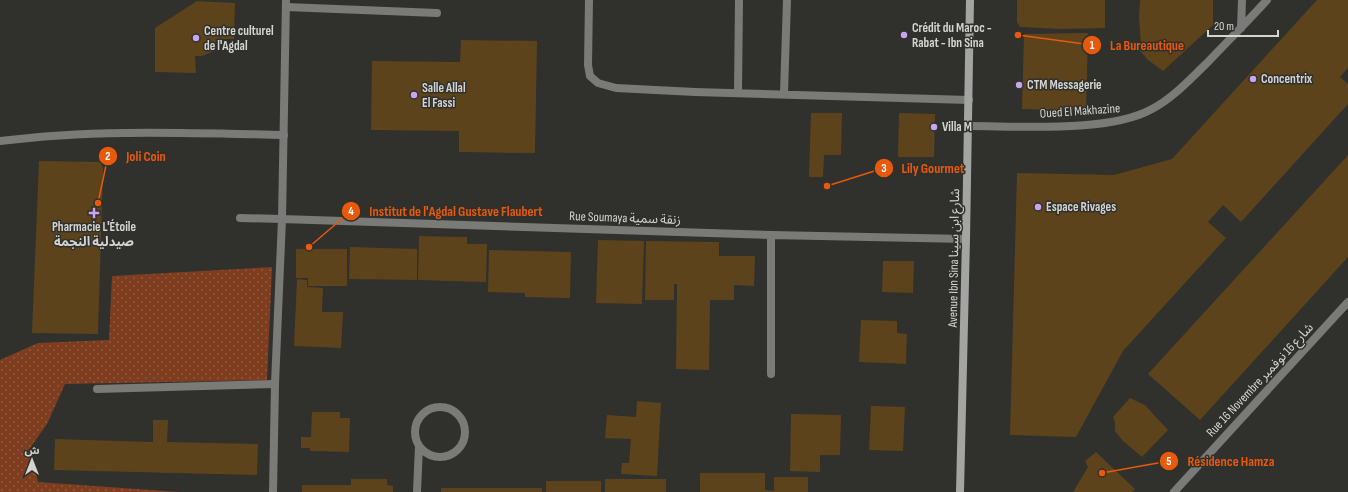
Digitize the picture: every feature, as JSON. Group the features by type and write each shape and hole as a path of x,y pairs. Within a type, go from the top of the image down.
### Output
{"main road":[{"name":"Avenue Ibn Sina شارع ابن سينا","path":"960,492 969,126 970,0"}],"street":[{"path":"589,0 588,65 590,76 598,83 616,88 695,92 784,93 969,100"},
{"path":"738,92 739,0"},
{"path":"784,93 787,0"},
{"path":"1242,0 1242,28"},
{"name":"Oued El Makhazine","path":"969,126 1058,126 1103,124 1134,117 1152,109 1169,98 1242,28 1267,0"},
{"path":"273,492 275,384 282,219 286,4 437,13"},
{"path":"0,141 44,135 130,132 284,135"},
{"name":"Rue Soumaya زنقة سمية","path":"240,218 771,235 966,239"},
{"path":"771,235 771,374"},
{"name":"Rue 16 Novembre شارع 16 نوفمبر","path":"1174,492 1348,302"},
{"path":"97,389 275,384"},
{"path":"417,492 419,446 415,432 416,424 427,411 435,408 444,408 458,416 463,424 464,432 463,440 459,448 444,456 436,456 427,454 419,446"}],"shaded area":[{"path":"272,267 267,380 65,384 47,424 30,448 38,482 179,492 0,492 0,360 38,343 109,340 112,276"}],"building":[{"path":"1017,0 1105,0 1105,28 1059,29 1020,27 1017,22"},
{"path":"1140,0 1213,0 1213,25 1163,71 1148,60 1135,45 1141,45 1139,18"},
{"path":"1317,0 1348,0 1348,68 1340,77 1348,84 1348,104 1241,222 1223,205 1208,222 1226,238 1123,351 1076,437 1010,435 1017,173 1114,175 1172,159"},
{"path":"197,1 235,3 234,39 216,39 215,47 212,52 202,56 195,56 196,73 155,72 155,28"},
{"path":"1088,33 1086,111 1022,109 1024,34"},
{"path":"461,40 537,41 535,153 459,152 459,131 371,130 372,61 460,62"},
{"path":"811,113 842,113 841,155 824,155 823,177 809,177"},
{"path":"899,113 935,114 934,157 898,157"},
{"path":"1348,155 1348,257 1200,420 1148,374"},
{"path":"39,161 101,162 103,169 98,334 32,333"},
{"path":"419,236 467,237 467,244 487,244 486,282 418,280"},
{"path":"598,240 644,241 642,304 596,303"},
{"path":"646,241 719,242 719,256 755,256 754,286 734,285 734,300 710,300 709,370 676,369 677,284 674,284 674,300 645,300"},
{"path":"350,247 417,249 417,280 349,279"},
{"path":"296,249 347,249 347,286 308,286 308,278 296,278"},
{"path":"489,250 571,252 570,298 525,297 525,293 488,292"},
{"path":"883,261 914,261 913,293 882,292"},
{"path":"297,279 307,280 307,287 323,288 322,312 343,312 341,348 294,346"},
{"path":"861,320 897,321 897,333 907,334 906,364 859,362"},
{"path":"1130,398 1145,405 1168,430 1142,457 1123,441 1115,431 1115,422 1113,417"},
{"path":"637,401 661,403 657,476 621,474 622,463 629,463 631,439 605,438 607,415 636,417"},
{"path":"871,406 905,407 903,451 869,450"},
{"path":"312,412 340,412 340,418 350,418 349,452 310,451 310,448 301,448 301,437 311,437"},
{"path":"791,414 841,415 840,455 820,455 820,472 790,471"},
{"path":"153,420 168,420 167,442 258,444 257,475 54,470 55,439 153,442"},
{"path":"1096,452 1135,489 1132,492 1073,492 1088,467 1085,461"},
{"path":"700,473 765,473 765,490 774,491 774,477 808,477 808,492 700,492"},
{"path":"351,479 387,479 387,485 393,486 393,492 302,492 302,485 351,485"},
{"path":"605,479 666,479 666,492 605,492"},
{"path":"546,481 601,481 601,492 546,492"},
{"path":"441,488 542,488 542,492 441,492"}],"place":[{"name":"Crédit du Maroc - Rabat - Ibn Sina","path":"904,35"},
{"name":"La Bureautique","path":"1018,35"},
{"name":"Centre culturel de l'Agdal","path":"196,38"},
{"name":"Concentrix","path":"1253,79"},
{"name":"CTM Messagerie","path":"1019,85"},
{"name":"Salle Allal El Fassi","path":"414,95"},
{"name":"Villa M","path":"934,127"},
{"name":"Lily Gourmet","path":"827,186"},
{"name":"Joli Coin","path":"98,203"},
{"name":"Espace Rivages","path":"1038,207"},
{"name":"Pharmacie L'Étoile صيدلية النجمة","path":"94,213"},
{"name":"Institut de l'Agdal Gustave Flaubert","path":"309,247"},
{"name":"Résidence Hamza","path":"1102,473"}]}
